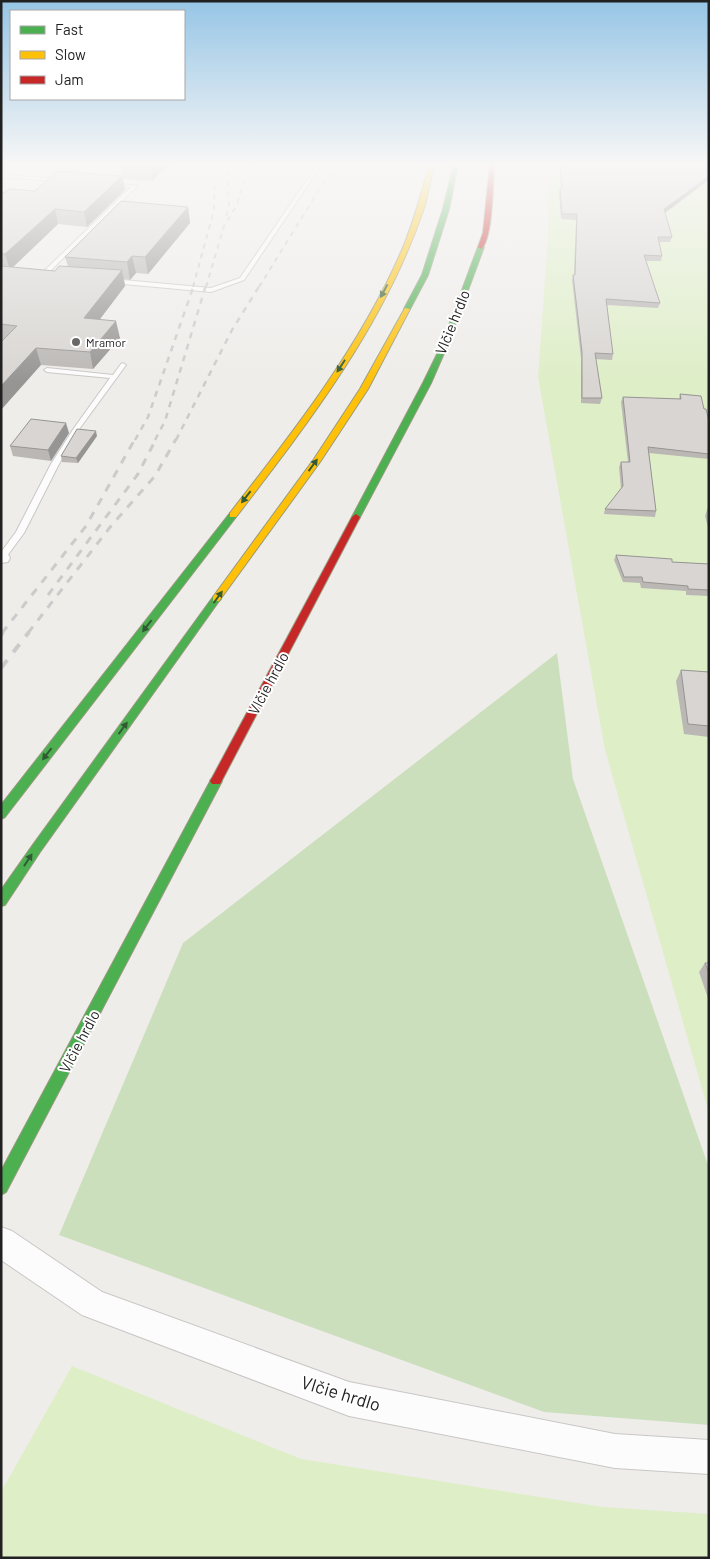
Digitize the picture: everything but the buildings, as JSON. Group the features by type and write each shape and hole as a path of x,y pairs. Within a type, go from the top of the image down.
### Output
{"main road":[{"path":"1,814 282,452 330,384 367,324 394,272 409,237"},
{"path":"1,901 36,849 317,460 364,389 425,274 437,237"},
{"name":"Vlčie hrdlo","path":"1,1187 438,358 485,237"}],"street":[{"name":"Vlčie hrdlo","path":"1,1242 93,1304 349,1399 615,1451 709,1457"}],"lane":[{"path":"42,276 83,237"},
{"path":"108,281 211,290 242,280 271,237"},
{"path":"34,275 52,277"},
{"path":"1,558 20,533 72,435 123,366"},
{"path":"47,370 115,377"}],"green space":[{"path":"548,237 709,237 709,1113 605,750 538,377"},
{"path":"557,653 573,779 709,1168 709,1425 544,1412 59,1235 183,943"},
{"path":"72,1366 301,1459 603,1507 709,1514 709,1558 1,1558 1,1492"}],"railway":[{"path":"193,287 207,237"},
{"path":"206,287 221,237"},
{"path":"259,287 290,237"},
{"path":"135,440 148,417 194,285"},
{"path":"155,440 165,421 206,285"},
{"path":"176,440 232,330 260,285"},
{"path":"2,633 86,526 135,439"},
{"path":"48,595 138,474 156,439"},
{"path":"28,633 111,526 155,476 176,439"},
{"path":"1,668 29,632"}],"traffic: fast":[{"path":"407,309 425,275 437,237"},
{"path":"356,517 427,383 445,344 481,247"},
{"path":"1,814 233,515"},
{"path":"1,901 36,849 216,599"},
{"path":"1,1187 216,781"}],"traffic: slow":[{"path":"233,515 288,444 340,369 364,331 410,237"},
{"path":"216,599 317,460 364,389 407,309"}],"traffic: jam":[{"path":"481,247 485,237"},
{"path":"216,781 356,517"}],"place":[{"name":"Mramor","path":"76,342"}]}
